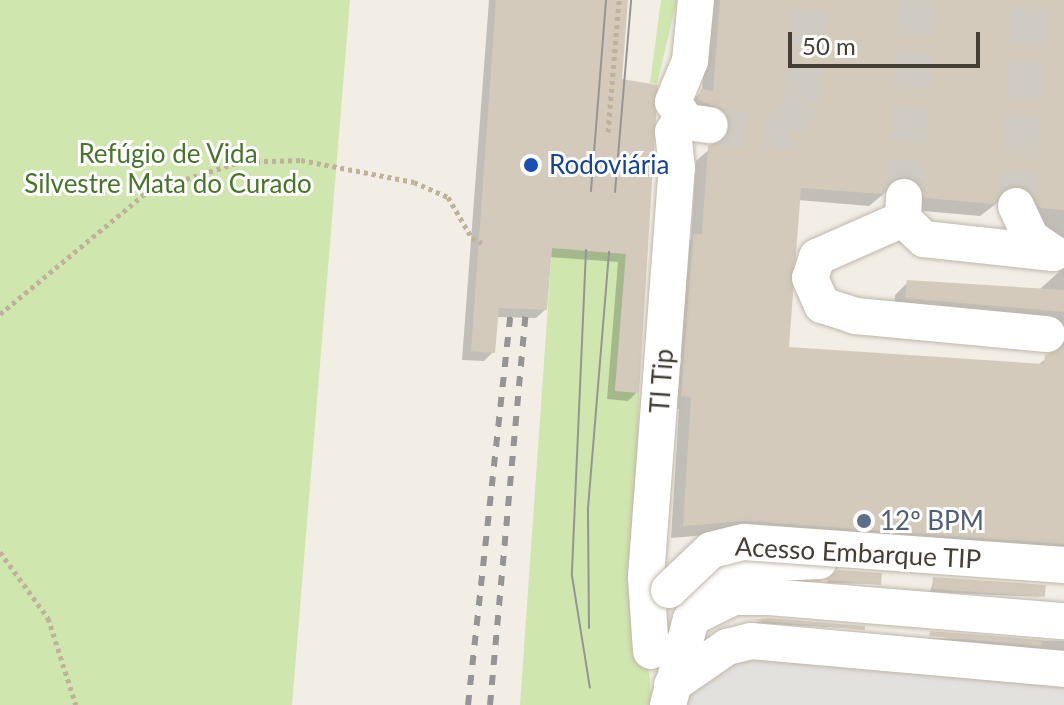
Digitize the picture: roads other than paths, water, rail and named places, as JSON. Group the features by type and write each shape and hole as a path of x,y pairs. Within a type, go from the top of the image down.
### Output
{"lane":[{"name":"TI Tip","path":"651,651 646,577 677,169 673,132 698,123 673,102 690,61 696,0"},
{"path":"1016,206 1031,238 1053,253 951,247 924,239 903,207 817,257 810,278 822,305 856,316 1047,334"},
{"name":"Acesso Embarque TIP","path":"651,651 669,590 711,550 744,542 1064,565"},
{"path":"666,698 691,619 728,576 786,560 1064,580"},
{"path":"691,619 734,597 769,597 1064,621"},
{"path":"666,698 727,647 751,641 1064,669"},
{"path":"651,651 666,698"}],"tunnel":[{"path":"710,125 769,133 788,128 802,100 811,0"},
{"path":"904,196 918,0"},
{"path":"1016,206 1031,0"}],"tram line":[{"path":"591,191 606,0"},
{"path":"615,192 631,0"},
{"path":"586,250 572,576 590,688"},
{"path":"589,628 588,508 609,252"}],"railway":[{"path":"468,705 511,309"},
{"path":"490,705 526,309"}],"place":[{"name":"Rodoviária","path":"531,165"},
{"name":"12º BPM","path":"864,521"}],"park label":[{"name":"Refúgio de Vida Silvestre Mata do Curado","path":"168,169"}]}
